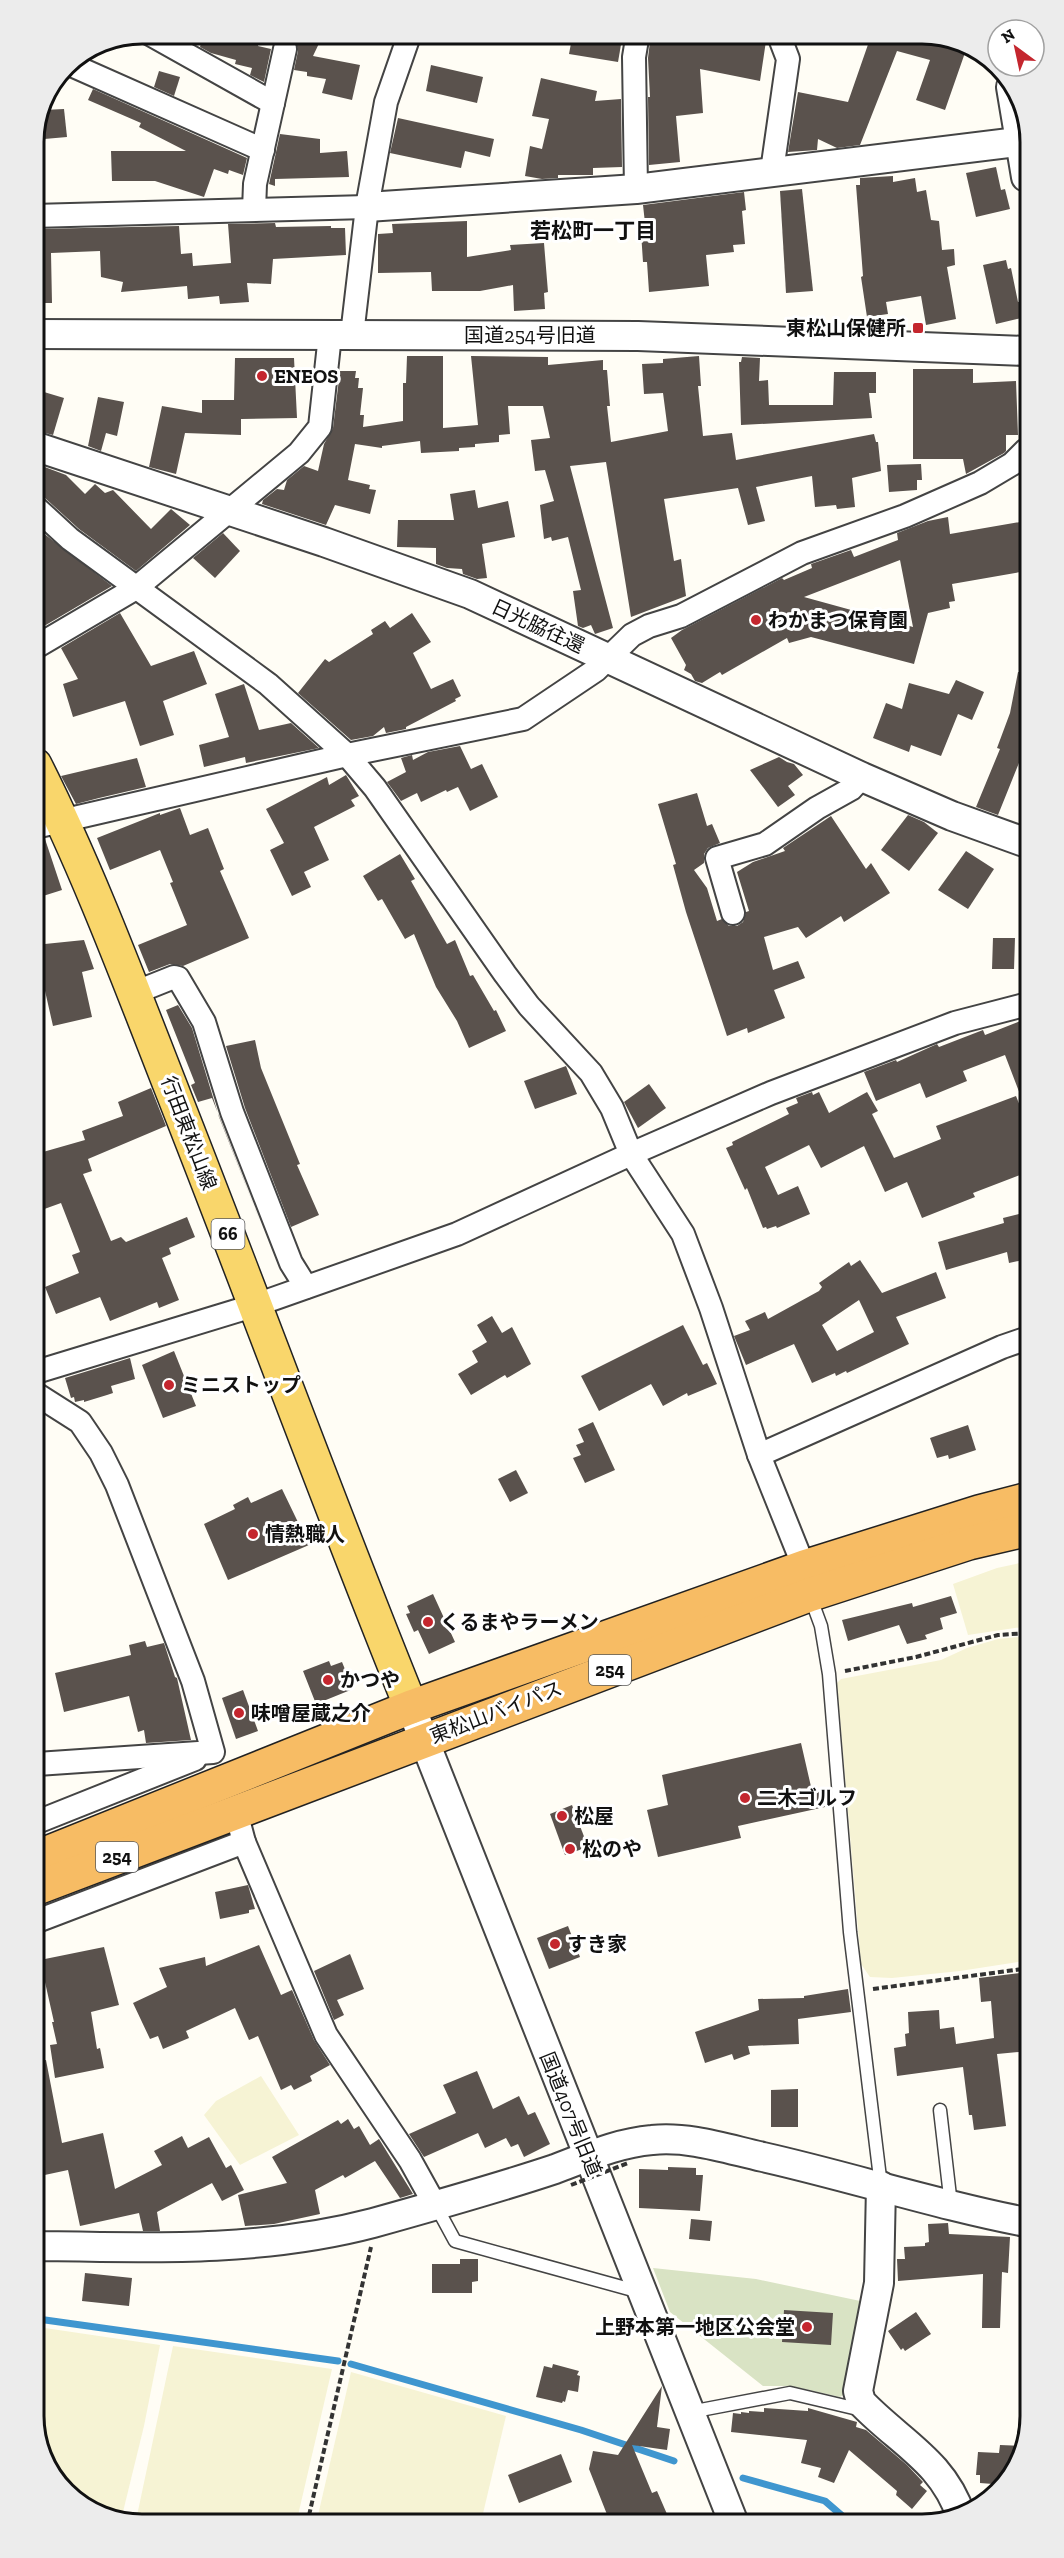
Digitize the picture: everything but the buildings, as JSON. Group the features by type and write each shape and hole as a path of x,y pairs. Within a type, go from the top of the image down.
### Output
{"highway":[{"name":"東松山バイパス","path":"44,1855 191,1812 235,1812 422,1740 806,1581 980,1512 1020,1501"},
{"name":"東松山バイパス","path":"235,1812 411,1707 806,1581 1020,1531"},
{"name":"東松山バイパス","path":"44,1885 191,1812"}],"main road":[{"name":"行田東松山線","path":"44,803 49,824 134,993 256,1305 338,1527 411,1707"}],"street":[{"path":"168,44 273,103"},
{"path":"44,642 136,588 299,453 320,427 368,207 386,102 406,44"},
{"path":"636,44 634,57 636,189"},
{"path":"772,171 788,59 782,44"},
{"path":"254,210 255,184 285,48"},
{"path":"77,68 263,150"},
{"path":"44,216 368,207 636,189 1020,141"},
{"name":"国道254号旧道","path":"44,334 638,336 1020,351"},
{"name":"日光脇往還","path":"44,449 229,510 470,594 862,777 952,816 1020,840"},
{"path":"49,824 347,755 524,719 596,670 632,635 649,626 681,616 802,553 905,516 980,483 1012,464 1020,456"},
{"path":"44,515 70,539 268,684 347,755 375,788 505,974 530,1006 591,1073 612,1108 631,1154 683,1234 711,1308 759,1455 806,1581"},
{"path":"733,913 717,858 765,844 817,808 851,789 862,777"},
{"path":"134,993 174,977 178,978 183,986 204,1022 236,1123 291,1263 306,1287"},
{"path":"44,1370 256,1305 457,1234 771,1093 945,1026 1020,1006"},
{"path":"759,1455 1020,1341"},
{"path":"44,1399 80,1422 102,1453 117,1485 193,1681 213,1752 235,1812 326,2035 410,2160 435,2205"},
{"name":"国道407号旧道","path":"411,1707 422,1740 730,2514"},
{"path":"44,1764 213,1752"},
{"path":"44,1819 213,1752"},
{"path":"44,1917 235,1812"},
{"path":"44,2246 183,2248 298,2238 370,2223 556,2168 588,2155 652,2140 682,2140 783,2162 1020,2221"},
{"path":"881,2187 879,2283 858,2391 861,2403 936,2469 947,2484 958,2507"}],"lane":[{"path":"806,1581 821,1626 829,1674 844,1872 881,2187"},
{"path":"940,2110 951,2205"},
{"path":"435,2205 455,2241 643,2293"},
{"path":"690,2412 790,2393 869,2411"}],"path":[{"path":"829,1674 916,1657 998,1635 1020,1634"},
{"path":"858,1991 1020,1969"},
{"path":"571,2185 628,2163"},
{"path":"309,2514 372,2243 370,2223"}],"shaded area":[{"path":"1020,1563 1020,1627 968,1635 953,1584 997,1568"},
{"path":"1020,1637 1020,1962 892,1978 870,1977 861,1964 837,1683 841,1679 941,1660 967,1648 998,1639"},
{"path":"261,2076 299,2135 240,2165 204,2115 216,2101"},
{"path":"44,2328 160,2345 144,2426 123,2513 92,2501 72,2486 54,2460 44,2430"},
{"path":"173,2346 332,2369 298,2514 137,2514"},
{"path":"351,2372 506,2416 483,2514 318,2514"}],"green space":[{"path":"653,2268 756,2279 865,2302 859,2337 843,2395 840,2397 791,2386 763,2386 670,2312"}],"waterway":[{"path":"44,2320 338,2361"},
{"path":"351,2364 581,2430 674,2461"},
{"path":"743,2478 825,2501 840,2514"}],"place":[{"name":"東松山保健所","path":"918,328"},
{"name":"ENEOS","path":"262,376"},
{"name":"わかまつ保育園","path":"756,620"},
{"name":"ミニストップ","path":"169,1385"},
{"name":"情熱職人","path":"253,1534"},
{"name":"くるまやラーメン","path":"428,1622"},
{"name":"かつや","path":"328,1680"},
{"name":"味噌屋蔵之介","path":"239,1713"},
{"name":"二木ゴルフ","path":"745,1798"},
{"name":"松屋","path":"562,1816"},
{"name":"松のや","path":"570,1849"},
{"name":"すき家","path":"555,1944"},
{"name":"上野本第一地区公会堂","path":"807,2327"}],"district":[{"name":"若松町一丁目","path":"593,230"}]}
